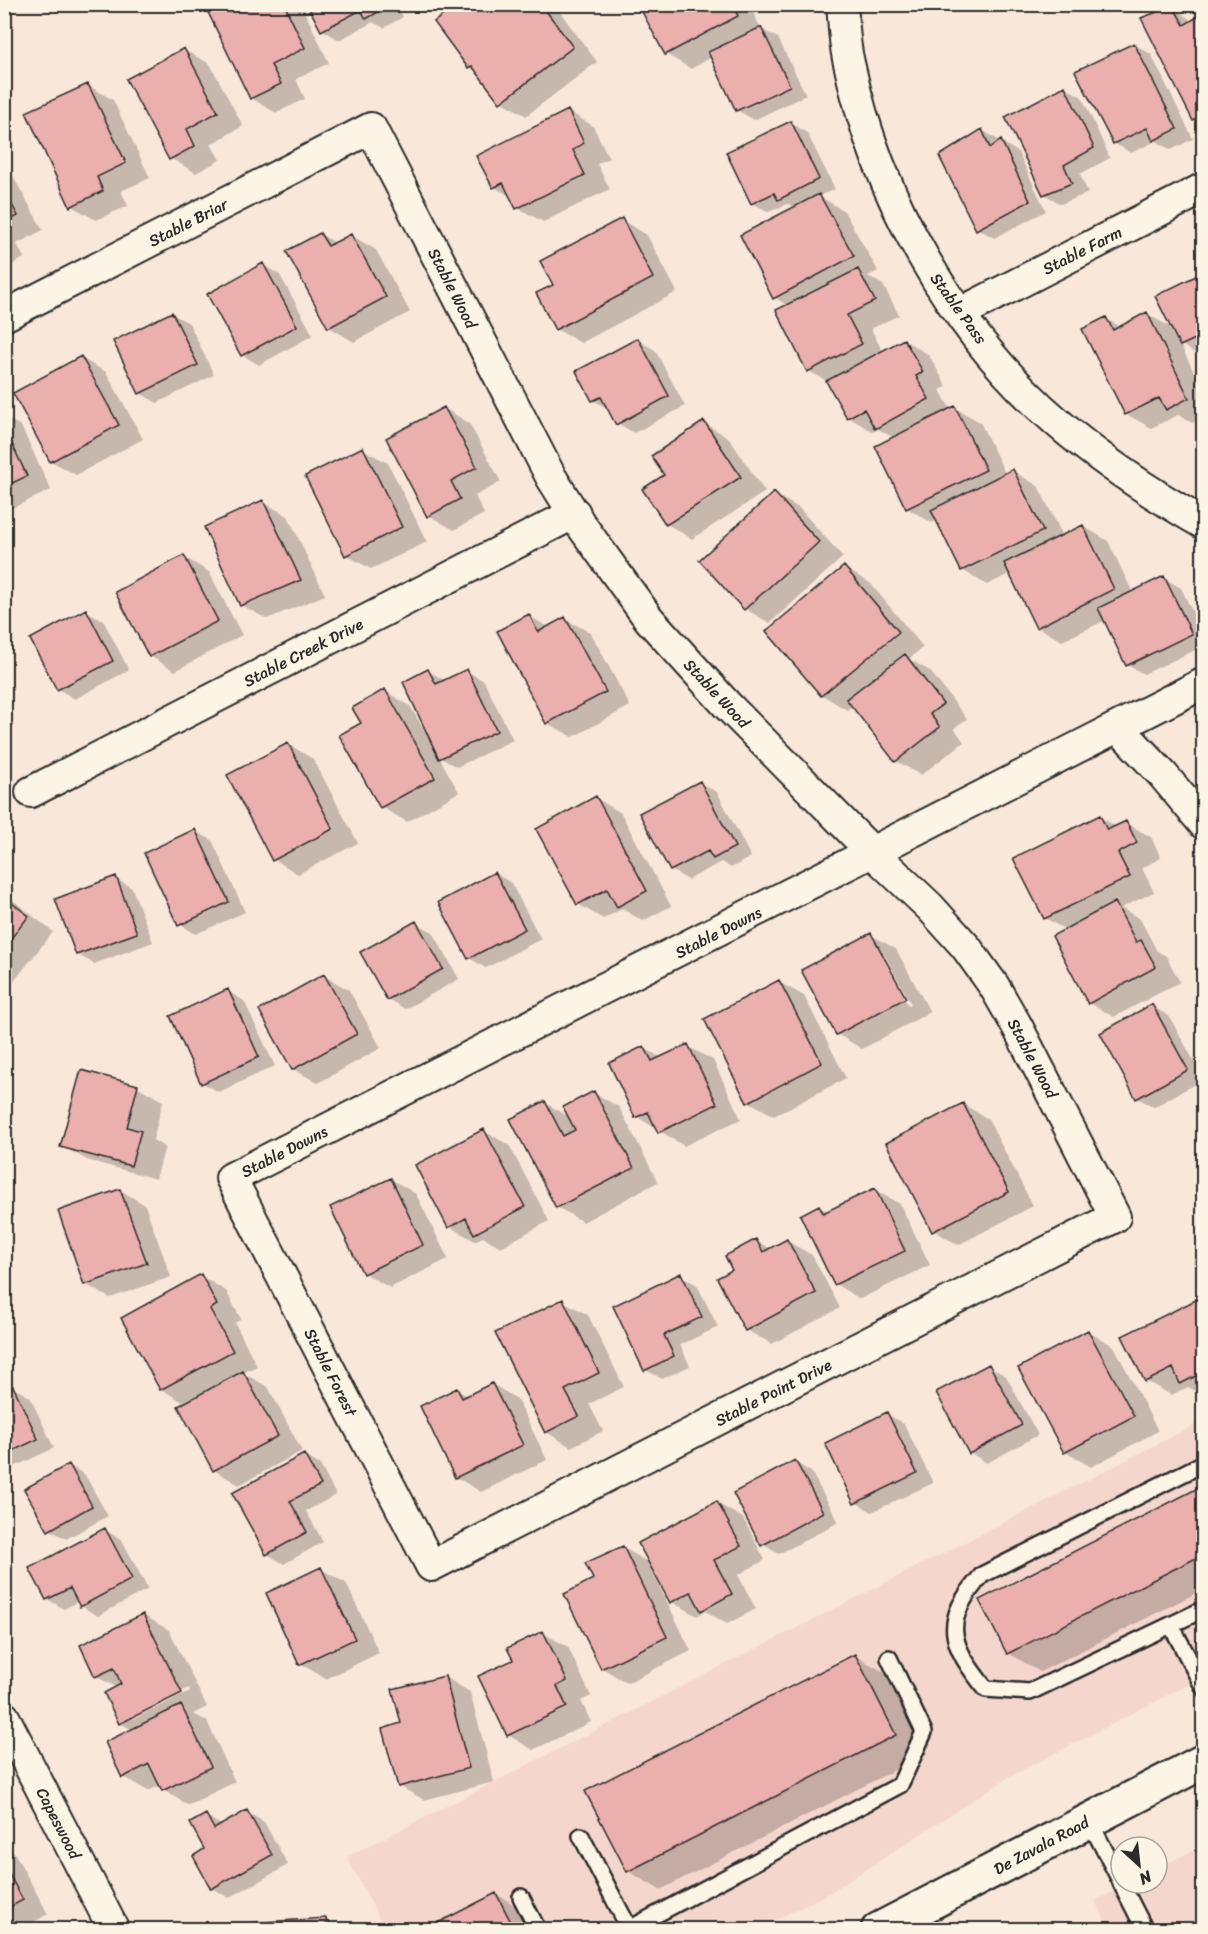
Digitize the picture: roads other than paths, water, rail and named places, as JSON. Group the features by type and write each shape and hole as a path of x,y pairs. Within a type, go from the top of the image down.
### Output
{"main road":[{"name":"De Zavala Road","path":"878,1929 1203,1761"}],"street":[{"name":"Stable Pass","path":"842,4 848,61 869,137 890,192 922,255 960,313 1007,372 1056,422 1111,466 1203,524"},
{"name":"Stable Briar","path":"4,316 371,128"},
{"name":"Stable Wood","path":"371,128 551,477 575,513 649,619 727,705 873,854 930,907 966,947 994,986 1115,1217"},
{"name":"Stable Farm","path":"960,313 1203,188"},
{"name":"Stable Creek Drive","path":"31,792 575,513"},
{"name":"Stable Downs","path":"231,1178 873,854 1203,683"},
{"path":"1118,728 1163,775 1203,824"},
{"name":"Stable Forest","path":"231,1178 430,1566"},
{"name":"Stable Point Drive","path":"430,1566 1115,1217"},
{"name":"Capeswood","path":"4,1717 114,1929"}],"lane":[{"path":"1203,1463 982,1575 962,1597 953,1635 965,1663 986,1689 1030,1692 1203,1609"},
{"path":"1171,1625 1203,1688"},
{"path":"581,1836 629,1929 900,1785 924,1732 889,1658"},
{"path":"1089,1820 1109,1859"},
{"path":"1127,1895 1145,1929"},
{"path":"521,1897 538,1929"}]}
